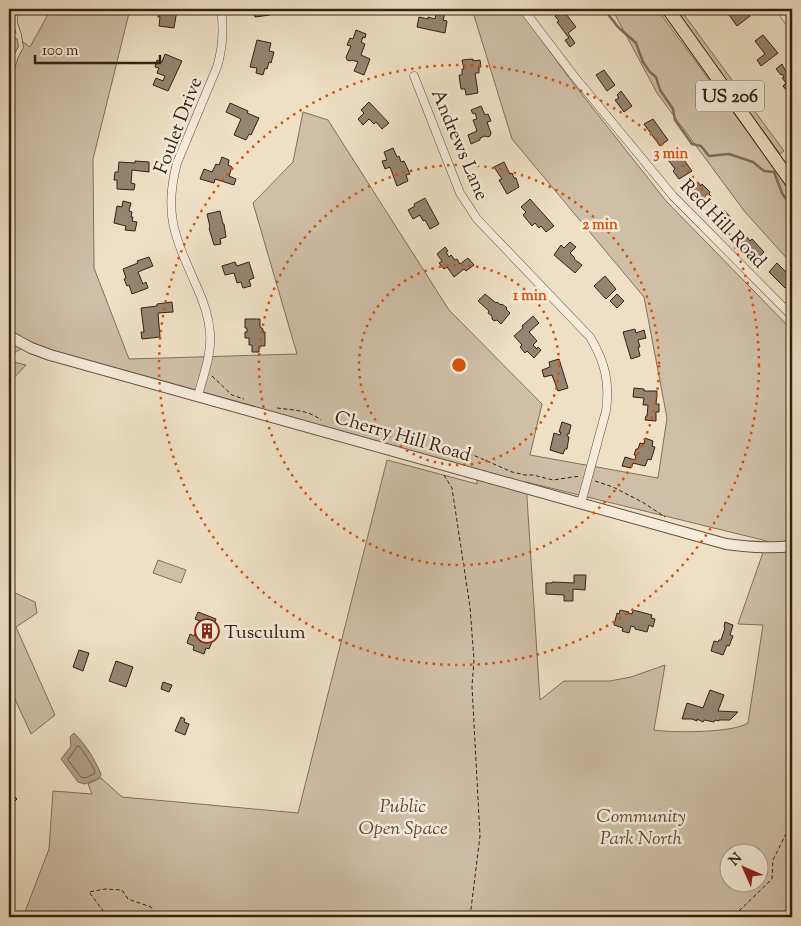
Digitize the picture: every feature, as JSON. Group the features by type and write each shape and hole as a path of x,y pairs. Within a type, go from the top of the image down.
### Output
{"highway":[{"name":"US 206","path":"668,9 792,183"}],"street":[{"name":"Foulet Drive","path":"198,396 210,346 210,333 204,304 177,240 171,209 171,192 176,163 217,67 223,37 221,9"},
{"name":"Red Hill Road","path":"523,9 574,76 673,196 792,316"},
{"path":"780,9 792,26"},
{"name":"Andrews Lane","path":"414,76 453,178 467,205 477,219 590,337 602,360 606,373 608,398 581,503"},
{"name":"Cherry Hill Road","path":"9,336 30,348 50,355 726,544 768,548 792,546"}],"lane":[{"path":"9,80 16,56 21,47 15,22 16,9"},
{"path":"9,33 20,37"}],"path":[{"path":"204,371 232,395 245,399"},
{"path":"273,408 302,412 318,418 323,423"},
{"path":"449,456 465,454 512,472 553,480 583,477"},
{"path":"444,475 452,488 470,607 474,660 472,686 480,836 470,917"},
{"path":"592,480 613,487 664,516"},
{"path":"738,917 738,912 772,879 774,860 786,834 792,827"},
{"path":"108,917 89,892 105,889 122,890 128,899 151,907 157,917"},
{"path":"250,917 258,917"}],"green space":[{"path":"51,9 130,9 93,159 94,268 129,359 297,354 253,203 293,162 303,112 328,120 449,310 542,404 530,455 658,478 667,418 644,297 512,139 472,9 519,9 573,83 666,201 792,330 792,917 23,917 49,849 53,791 92,794 88,784 101,778 122,797 298,813 387,460 477,484 477,473 28,345 9,356 9,32 30,47","holes":["526,482 767,541 738,624 763,625 748,723 730,729 688,732 654,730 665,665 631,677 610,681 564,681 540,700"]},
{"path":"612,9 657,9 775,169 792,195 792,264 745,212 657,93"},
{"path":"674,9 680,9 784,151 780,154"},
{"path":"9,361 26,365 9,383"},
{"path":"158,560 186,570 181,583 153,573"},
{"path":"9,590 35,602 37,613 16,627 55,715 31,734 9,686"}],"water":[{"path":"74,733 89,752 101,774 100,777 84,784 78,782 61,759 71,746 70,737"}],"building":[{"path":"159,9 194,9 193,12 177,10 174,28 159,26"},
{"path":"254,9 273,9 269,10 270,15 255,17"},
{"path":"732,9 745,9 750,16 737,26 727,12"},
{"path":"563,10 576,27 568,33 575,43 570,47 565,40 569,38 557,22 559,21 555,16"},
{"path":"437,11 445,13 443,20 447,21 445,33 417,27 419,17 435,19"},
{"path":"356,30 366,34 361,42 365,44 361,55 370,59 364,75 354,71 358,62 347,60 346,57 351,46 347,45 350,38 353,39"},
{"path":"763,35 778,53 761,66 757,60 765,54 755,41"},
{"path":"257,40 271,43 269,51 274,52 271,63 269,62 267,69 265,68 263,75 256,73 257,68 250,67"},
{"path":"165,54 182,61 168,91 153,85 156,78 163,81 165,76 157,73 159,68 155,67 157,60 162,62"},
{"path":"473,59 473,61 480,60 481,67 479,67 479,73 475,73 478,93 466,95 465,89 461,89 459,75 462,75 462,69 464,69 462,60"},
{"path":"782,64 787,74 790,71 792,74 792,89 787,91 783,86 786,83 782,78 784,77 776,69"},
{"path":"604,70 615,85 607,91 596,75"},
{"path":"621,91 632,106 624,112 615,100 619,98 617,95"},
{"path":"369,102 389,123 382,129 376,122 374,124 369,119 363,125 358,119 364,113 361,110"},
{"path":"230,103 259,118 251,135 249,134 246,140 234,135 241,119 226,112"},
{"path":"481,106 485,115 488,114 491,121 487,122 491,133 490,136 480,138 480,140 471,144 468,135 477,131 473,120 477,119 475,113 473,114 471,110"},
{"path":"653,119 668,140 660,146 644,124"},
{"path":"393,148 401,162 404,161 410,174 406,175 408,181 397,186 390,167 385,169 382,161 387,160 384,152"},
{"path":"676,149 692,171 679,179 673,171 675,169 665,156"},
{"path":"222,157 229,160 228,165 232,167 229,176 236,179 234,185 215,179 214,183 200,179 204,169 212,172 216,164 219,165"},
{"path":"135,161 149,162 149,172 132,170 131,183 135,184 134,190 117,189 117,180 114,180 115,172 118,172 119,162 135,163"},
{"path":"504,162 510,174 512,173 514,178 516,178 519,187 507,194 499,180 502,179 494,167"},
{"path":"698,182 710,192 709,194 712,197 703,205 692,193 691,189"},
{"path":"425,198 439,224 430,229 420,215 413,219 408,210"},
{"path":"530,199 554,226 546,232 535,223 532,226 523,215 526,212 521,207"},
{"path":"123,201 131,203 129,211 132,212 132,221 137,222 135,231 125,230 126,226 114,223 117,206 122,207"},
{"path":"724,210 735,226 729,232 715,218"},
{"path":"220,211 226,237 220,239 221,244 214,245 207,214"},
{"path":"747,237 750,241 752,239 764,252 756,260 740,244"},
{"path":"570,242 576,247 570,253 582,265 575,273 554,255 561,245 564,248"},
{"path":"445,247 449,257 451,255 460,264 468,258 474,265 466,271 464,269 454,277 447,267 444,269 439,263 442,261 437,254"},
{"path":"149,257 153,266 138,272 143,284 146,282 148,288 132,294 129,285 127,286 124,279 126,278 123,269"},
{"path":"235,262 237,266 249,262 254,278 249,280 251,286 243,288 241,282 237,283 234,273 225,275 222,266"},
{"path":"777,263 792,278 792,281 785,288 769,272"},
{"path":"605,276 616,289 606,299 594,286"},
{"path":"485,294 496,303 502,304 510,313 501,324 497,320 494,321 492,319 492,316 488,313 489,311 478,301"},
{"path":"617,294 624,301 617,308 610,301"},
{"path":"172,302 173,312 158,313 160,337 142,339 141,332 144,332 141,308"},
{"path":"533,316 539,323 529,332 537,341 533,345 541,350 534,358 527,351 525,353 520,347 522,345 514,336"},
{"path":"245,319 260,319 260,327 265,332 265,346 259,346 259,352 252,352 249,338 245,338 247,328 245,328"},
{"path":"635,329 636,333 644,330 646,338 638,340 640,356 631,359 623,332"},
{"path":"559,359 568,388 558,391 552,375 544,377 542,370 550,367 549,362"},
{"path":"634,388 644,389 644,391 657,391 656,404 659,404 659,412 656,412 656,421 645,420 648,405 643,405 644,398 633,397"},
{"path":"562,422 571,425 569,434 567,434 569,437 567,449 565,449 563,454 550,450 554,433 560,435"},
{"path":"645,438 653,441 652,446 655,447 651,460 648,459 645,466 633,463 631,468 622,466 625,457 635,460 636,449 638,449 640,443 644,444"},
{"path":"574,575 586,575 585,590 573,589 573,601 564,601 564,595 546,594 546,583 574,583"},
{"path":"620,610 632,614 633,610 652,615 651,618 655,619 653,627 649,625 647,632 631,626 629,633 622,631 623,628 614,625 617,613 619,614"},
{"name":"Tusculum","path":"198,612 216,619 214,626 218,628 209,649 206,648 204,654 193,650 194,646 187,643 190,634 194,636 200,621 195,619"},
{"path":"725,622 733,625 730,635 733,636 723,655 711,651 714,641 718,642 721,640"},
{"path":"79,650 89,653 83,671 73,667"},
{"path":"116,661 133,667 126,687 109,681"},
{"path":"163,682 172,685 169,692 161,689"},
{"path":"710,690 724,695 718,711 738,712 730,720 715,720 714,722 682,719 687,703 703,708"},
{"path":"181,717 185,719 184,722 189,724 185,735 175,731"},
{"path":"9,791 17,799 9,807"}],"waterway":[{"path":"604,9 618,27 636,43 643,62 656,77 660,90 673,109 675,120 692,144 701,146 709,156 729,154 753,162 764,171 774,172 782,193 792,208"}],"place":[{"name":"Tusculum","path":"207,631"}],"park label":[{"name":"Public Open Space","path":"403,816"},
{"name":"Community Park North","path":"641,826"}]}
